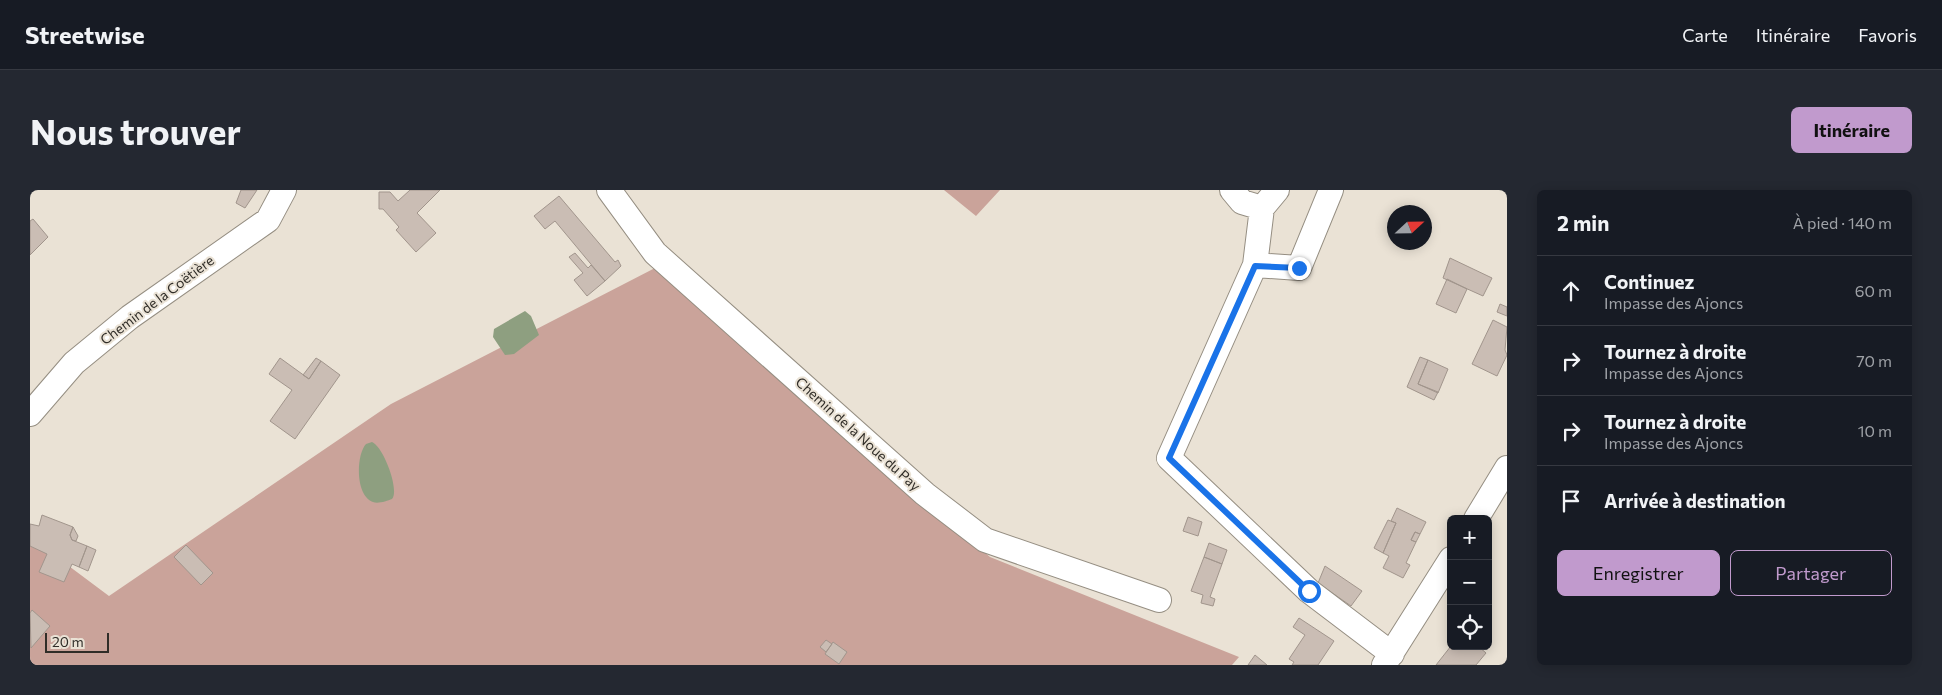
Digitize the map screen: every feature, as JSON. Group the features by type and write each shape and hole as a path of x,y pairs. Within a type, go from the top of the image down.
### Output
{"street":[{"name":"Chemin de la Coëtière","path":"30,414 74,363 130,317 268,220 284,190"},
{"name":"Chemin de la Noue du Pay","path":"609,190 655,253 925,494 985,540 1159,600"},
{"path":"1232,190 1242,202 1262,208"},
{"path":"1277,190 1262,208 1255,266 1169,458 1309,591 1388,659 1450,560"},
{"path":"1255,266 1299,268 1331,190"},
{"path":"1478,515 1507,468"}],"shaded area":[{"path":"944,190 1000,190 976,216"},
{"path":"655,268 990,557 1239,657 1232,665 30,665 30,537 109,596 391,404"},
{"path":"525,311 531,316 539,335 514,354 505,355 493,337 494,329"},
{"path":"372,442 381,451 385,459 394,487 392,499 375,503 367,498 363,492 359,475 360,457 363,449 366,444"}],"building":[{"path":"241,190 257,190 245,208 236,203"},
{"path":"410,190 440,190 417,213 436,233 416,252 396,230 399,227 383,209 379,209 379,192 390,192 398,201"},
{"path":"559,196 615,262 618,260 621,266 605,281 555,221 545,229 534,216"},
{"path":"33,219 48,237 30,255 30,221"},
{"path":"575,253 588,268 591,265 605,281 587,296 574,280 583,273 569,257"},
{"path":"1450,258 1492,278 1483,296 1443,278"},
{"path":"1447,279 1467,289 1456,313 1436,304"},
{"path":"1500,304 1507,307 1507,316 1497,312"},
{"path":"1493,320 1507,327 1505,350 1507,355 1497,376 1472,364"},
{"path":"1420,357 1428,360 1418,384 1438,392 1434,400 1407,387"},
{"path":"280,358 309,379 321,361 340,375 295,439 270,421 292,390 269,374"},
{"path":"316,358 321,361 309,379 303,375"},
{"path":"1428,360 1448,369 1438,393 1418,384"},
{"path":"1397,508 1426,522 1420,534 1415,532 1411,540 1416,542 1406,563 1410,565 1403,578 1383,568 1389,556 1383,553 1396,523 1391,521"},
{"path":"42,515 73,527 70,535 72,540 87,546 79,567 72,564 64,582 39,572 47,554 30,546 30,524 39,526"},
{"path":"1188,517 1202,522 1198,536 1183,531"},
{"path":"1388,520 1396,523 1383,553 1374,548"},
{"path":"73,527 78,536 76,541 72,540 70,535"},
{"path":"1415,532 1420,534 1416,542 1411,540"},
{"path":"1209,543 1227,550 1222,564 1204,557"},
{"path":"186,545 213,573 201,585 174,557"},
{"path":"87,546 96,550 88,571 79,567"},
{"path":"1204,557 1222,564 1210,597 1215,599 1213,606 1201,603 1203,595 1191,591"},
{"path":"1325,566 1362,591 1351,606 1318,583"},
{"path":"32,610 50,626 31,648 30,613"},
{"path":"1299,618 1334,641 1318,665 1292,665 1294,662 1289,659 1305,635 1293,627"},
{"path":"826,640 832,644 826,652 820,647"},
{"path":"833,642 847,652 839,664 825,654"},
{"path":"1448,650 1483,650 1486,653 1476,665 1436,665"},
{"path":"1255,655 1267,665 1248,665"}],"route":[{"path":"1299,268 1255,266 1169,458 1309,591"}]}
